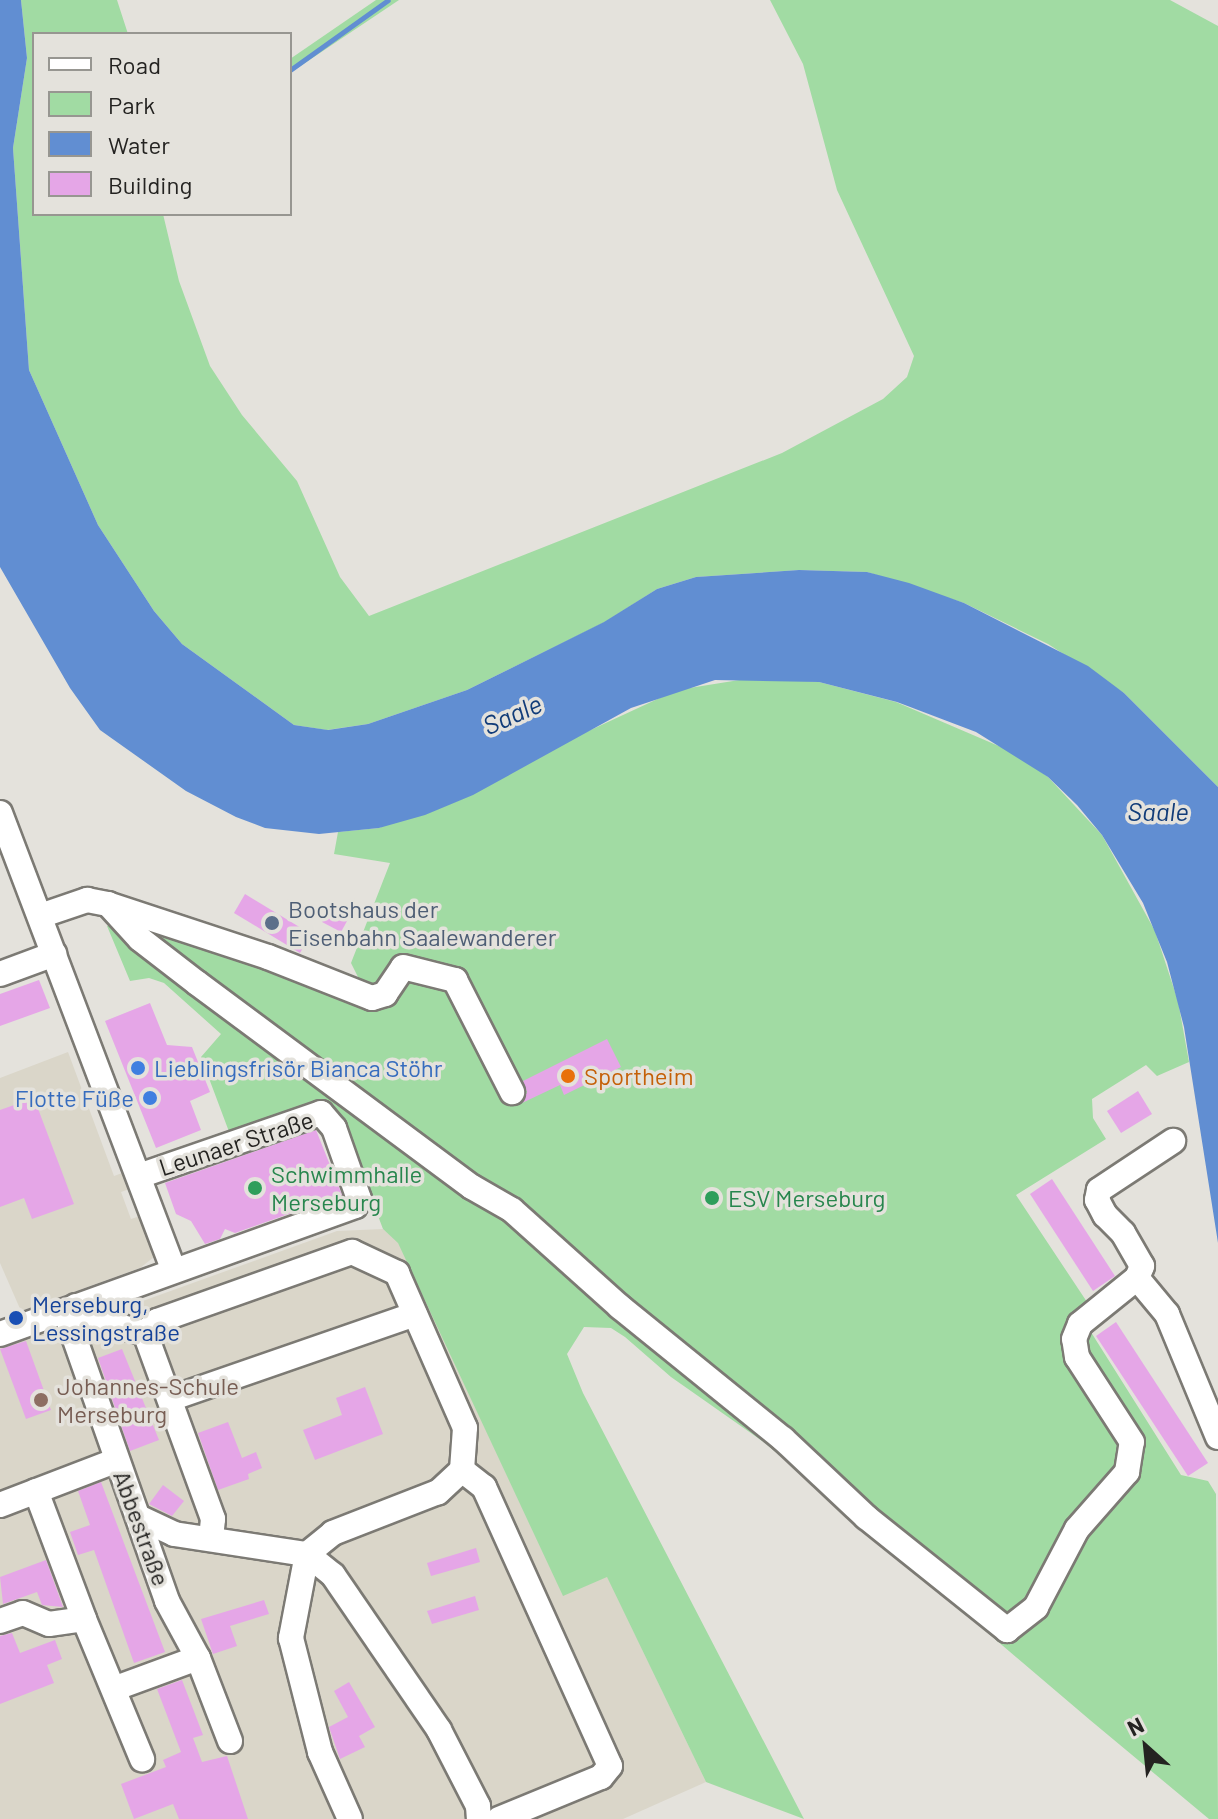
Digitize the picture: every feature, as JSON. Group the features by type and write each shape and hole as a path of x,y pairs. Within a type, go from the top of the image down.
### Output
{"street":[{"name":"Leunaer Straße","path":"0,813 174,1270 355,1206 359,1192 334,1128 321,1113 139,1176"},
{"path":"40,916 87,900 108,904 268,957 372,998 385,994 403,967 455,980 512,1092"},
{"path":"108,904 140,939 197,983 472,1187 512,1210 620,1307 783,1439 866,1517 1007,1630 1036,1607 1077,1529 1127,1472 1132,1442 1077,1357 1074,1339 1096,1308 1137,1278 1142,1266 1137,1252 1105,1215 1097,1200 1099,1190 1173,1141"},
{"path":"0,974 54,954"},
{"path":"145,1333 157,1321 352,1252 397,1273 465,1428 462,1470 438,1492 333,1533 307,1554 291,1638 320,1752 350,1819"},
{"path":"0,1334 174,1270"},
{"path":"1137,1278 1167,1314 1218,1437"},
{"path":"70,1308 102,1322 145,1333"},
{"name":"Abbestraße","path":"70,1308 117,1460 167,1601 198,1658 230,1741"},
{"path":"170,1399 415,1314"},
{"path":"145,1333 213,1519 211,1539"},
{"path":"0,1505 117,1460"},
{"path":"462,1470 484,1487 610,1766 601,1777 499,1819"},
{"path":"36,1491 84,1619 116,1688 142,1759"},
{"path":"138,1517 174,1534 307,1554 333,1575 439,1730 478,1806 479,1819"},
{"path":"0,1621 23,1613 49,1624 84,1619"},
{"path":"116,1688 198,1658"}],"shaded area":[{"path":"68,1052 114,1176 125,1172 132,1188 121,1192 131,1219 140,1216 154,1257 140,1268 21,1311 0,1263 0,1078"},
{"path":"383,1229 398,1242 563,1595 607,1576 706,1782 623,1819 0,1819 0,1345 54,1325 104,1315 337,1231"}],"green space":[{"path":"21,0 117,0 127,32 32,32 32,216 163,216 179,281 210,366 242,415 297,481 340,577 369,616 782,453 883,399 907,377 914,356 837,190 803,64 770,0 1170,0 1218,26 1218,787 1124,693 1048,644 964,603 867,572 799,570 696,577 657,589 605,622 467,690 368,724 327,730 294,725 182,644 154,611 98,525 29,370 13,148 27,58"},
{"path":"376,0 399,0 292,72 292,58"},
{"path":"758,677 819,682 896,702 1015,753 1048,777 1102,835 1155,931 1178,1001 1189,1062 1157,1076 1146,1065 1092,1099 1093,1118 1106,1139 1016,1195 1087,1302 1076,1316 1089,1329 1181,1475 1208,1481 1216,1494 1218,1819 1209,1819 765,1443 671,1377 611,1328 584,1327 567,1354 583,1393 804,1819 706,1782 607,1577 563,1596 398,1243 383,1229 343,1124 231,1137 201,1057 221,1034 164,983 149,978 130,981 107,926 134,917 371,1003 351,963 390,863 334,854 338,832 379,828 677,690"}],"water":[{"name":"Saale","path":"0,0 21,0 27,58 13,148 29,370 98,525 154,611 182,644 294,725 328,730 368,724 467,690 604,622 657,589 696,577 799,570 867,572 909,583 964,603 1088,666 1124,693 1218,787 1218,1243 1184,1027 1167,962 1143,903 1102,835 1077,805 1048,777 976,732 897,702 819,682 715,680 631,708 473,795 425,815 379,828 319,834 265,828 236,817 186,791 100,730 70,688 0,567"}],"building":[{"name":"Bootshaus der Eisenbahn Saalewanderer","path":"245,894 311,934 300,953 234,913"},
{"path":"333,902 352,912 341,932 322,922"},
{"path":"39,980 50,1008 0,1026 0,994"},
{"path":"150,1003 167,1045 192,1047 210,1092 190,1101 201,1130 156,1148 105,1021"},
{"name":"Sportheim","path":"607,1039 621,1067 564,1095 560,1085 522,1103 527,1092 523,1081"},
{"path":"1138,1091 1152,1114 1121,1133 1107,1111"},
{"path":"34,1098 74,1204 32,1219 24,1198 0,1207 0,1110"},
{"name":"Schwimmhalle Merseburg","path":"316,1130 342,1195 235,1233 225,1229 220,1239 205,1244 191,1221 176,1214 165,1183"},
{"path":"1052,1179 1115,1276 1093,1291 1030,1194"},
{"path":"1116,1322 1208,1463 1188,1476 1096,1336"},
{"path":"26,1341 51,1410 26,1419 0,1349"},
{"path":"122,1349 159,1440 130,1451 98,1358"},
{"path":"365,1387 383,1434 315,1460 303,1430 342,1415 336,1398"},
{"path":"228,1422 242,1458 256,1452 262,1468 248,1474 249,1479 218,1490 198,1433"},
{"path":"101,1482 165,1652 134,1663 94,1550 78,1555 70,1532 90,1525 78,1491"},
{"path":"163,1485 184,1501 172,1516 149,1504"},
{"path":"476,1548 480,1562 431,1576 427,1563"},
{"path":"46,1560 63,1607 42,1605 37,1592 3,1604 0,1577"},
{"path":"475,1596 479,1610 432,1624 427,1611"},
{"path":"264,1600 269,1614 230,1626 237,1646 213,1654 201,1619"},
{"path":"12,1633 20,1653 55,1640 62,1659 47,1665 54,1683 0,1704 0,1636"},
{"path":"182,1680 203,1735 193,1738 202,1762 227,1756 248,1819 179,1819 173,1804 134,1819 121,1784 166,1767 163,1760 181,1752 157,1689"},
{"path":"349,1682 375,1727 359,1736 365,1747 340,1759 329,1727 348,1717 334,1691"}],"waterway":[{"path":"292,69 388,0"}],"place":[{"name":"Bootshaus der Eisenbahn Saalewanderer","path":"272,923"},
{"name":"Lieblingsfrisör Bianca Stöhr","path":"138,1068"},
{"name":"Sportheim","path":"568,1076"},
{"name":"Flotte Füße","path":"150,1098"},
{"name":"Schwimmhalle Merseburg","path":"255,1188"},
{"name":"ESV Merseburg","path":"712,1198"},
{"name":"Merseburg, Lessingstraße","path":"16,1318"},
{"name":"Johannes-Schule Merseburg","path":"41,1400"}]}
